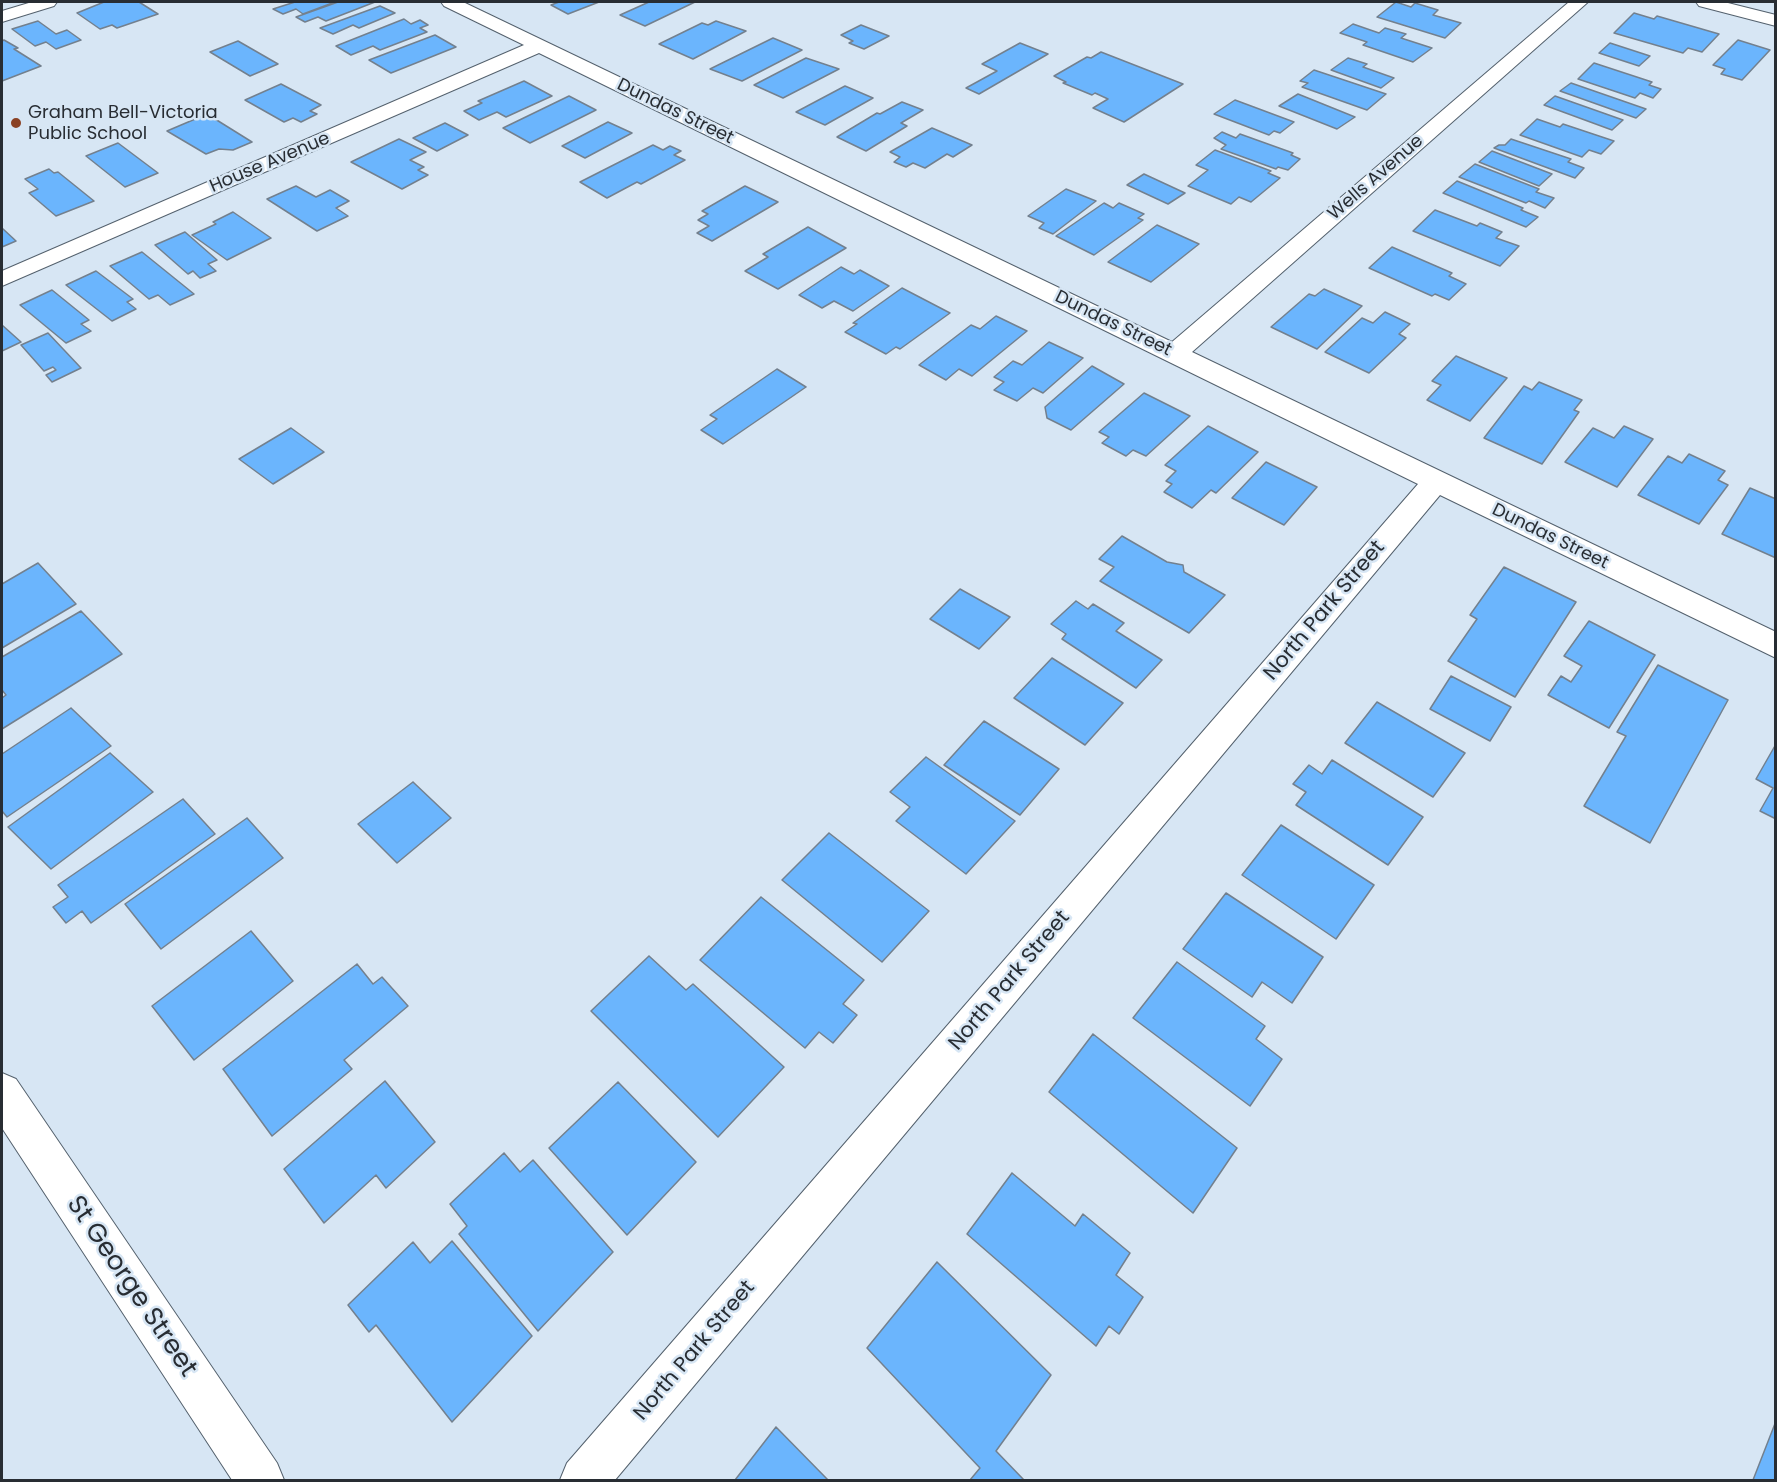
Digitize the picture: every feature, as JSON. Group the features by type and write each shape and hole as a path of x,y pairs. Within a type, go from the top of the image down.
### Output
{"street":[{"path":"2,17 48,2"},
{"name":"Dundas Street","path":"450,2 1776,646"},
{"name":"Wells Avenue","path":"1174,354 1579,2"},
{"path":"1705,2 1776,21"},
{"name":"House Avenue","path":"2,279 539,46"},
{"name":"North Park Street","path":"584,1480 1436,481"},
{"name":"St George Street","path":"2,1093 260,1480"}],"building":[{"path":"104,2 139,2 158,14 117,28 112,25 100,29 77,13"},
{"path":"295,2 335,2 303,14 296,9 283,14 273,9"},
{"path":"338,2 375,2 326,21 318,17 305,22 296,17"},
{"path":"559,2 599,2 568,14 551,5"},
{"path":"649,2 695,2 645,26 620,15"},
{"path":"1396,2 1411,7 1415,3 1438,10 1433,15 1461,23 1445,38 1377,17"},
{"path":"380,6 395,13 359,28 353,25 333,34 320,28"},
{"path":"1634,13 1654,19 1657,16 1719,34 1702,52 1688,48 1683,53 1614,33"},
{"path":"404,19 411,24 420,20 428,25 420,28 427,32 380,50 373,46 351,55 336,46"},
{"path":"38,21 56,34 67,30 81,40 56,49 46,42 35,46 12,29"},
{"path":"716,21 746,31 693,59 659,44 702,23 708,25"},
{"path":"1353,24 1379,33 1385,28 1406,34 1401,38 1432,48 1413,62 1363,45 1367,42 1340,33"},
{"path":"861,25 889,36 864,49 849,43 853,41 841,35"},
{"path":"435,35 456,47 391,73 369,60"},
{"path":"773,38 802,50 742,81 710,69"},
{"path":"4,40 41,66 2,81 2,41"},
{"path":"1738,40 1770,50 1742,80 1721,74 1725,69 1713,65"},
{"path":"238,41 278,64 250,76 210,52"},
{"path":"1020,43 1048,54 979,94 966,88 997,71 982,64"},
{"path":"1610,43 1650,56 1639,66 1599,53"},
{"path":"1101,52 1183,84 1124,122 1093,108 1108,99 1063,83 1066,82 1054,76 1087,57 1091,58"},
{"path":"806,58 839,69 783,98 754,85"},
{"path":"1348,58 1367,64 1363,67 1394,78 1381,88 1331,70"},
{"path":"1594,63 1652,82 1649,85 1661,89 1653,98 1640,93 1635,98 1578,79"},
{"path":"1314,70 1386,94 1367,110 1302,87 1308,83 1300,81"},
{"path":"524,81 552,96 506,117 497,112 479,120 464,111 482,103 478,101"},
{"path":"1571,83 1646,109 1636,118 1560,91"},
{"path":"281,84 321,105 310,111 317,114 301,122 293,118 284,122 245,100"},
{"path":"845,86 873,98 825,125 796,112"},
{"path":"1298,94 1355,117 1337,129 1279,106"},
{"path":"569,96 596,110 530,143 503,128"},
{"path":"1555,96 1623,120 1612,130 1544,105"},
{"path":"1235,100 1294,122 1280,133 1274,131 1269,135 1214,114"},
{"path":"902,102 923,110 901,123 907,126 866,151 837,137 877,113 880,114"},
{"path":"207,114 252,142 233,150 219,149 206,154 167,131"},
{"path":"1537,119 1560,127 1563,124 1614,141 1601,154 1589,150 1582,157 1520,135"},
{"path":"608,122 632,133 585,158 562,146"},
{"path":"445,123 468,135 437,151 413,138"},
{"path":"932,128 972,145 953,157 947,154 925,168 913,163 906,167 894,162 900,157 890,152"},
{"path":"1222,132 1236,138 1240,134 1293,153 1291,155 1300,159 1288,170 1278,167 1276,169 1221,149 1226,145 1214,138"},
{"path":"399,139 426,152 410,160 424,167 418,170 428,175 402,189 351,162"},
{"path":"1511,139 1571,159 1568,162 1584,168 1575,178 1494,148 1505,145"},
{"path":"118,143 158,173 125,187 86,156"},
{"path":"653,145 663,150 670,146 681,151 674,155 685,160 641,184 637,182 607,198 580,182"},
{"path":"1215,150 1271,171 1268,173 1280,178 1251,202 1239,197 1231,204 1188,186 1208,170 1196,165"},
{"path":"1492,151 1552,174 1539,186 1479,162"},
{"path":"1475,164 1539,189 1536,192 1554,198 1545,208 1459,177"},
{"path":"49,169 54,173 58,172 94,201 56,216 29,193 38,189 25,179"},
{"path":"1144,174 1185,193 1168,204 1127,185"},
{"path":"1457,181 1523,208 1521,210 1538,217 1526,227 1443,193"},
{"path":"296,186 316,197 330,190 349,201 336,208 348,216 317,231 267,199"},
{"path":"745,186 778,202 712,241 697,233 709,226 698,220 708,214 702,211"},
{"path":"1066,189 1096,201 1053,234 1039,228 1044,223 1028,216"},
{"path":"1104,203 1113,208 1119,203 1144,214 1138,218 1143,220 1094,255 1056,236"},
{"path":"1435,210 1477,226 1480,223 1502,232 1496,238 1519,246 1500,266 1413,231"},
{"path":"233,212 271,238 227,260 192,235 216,224 213,222"},
{"path":"1157,225 1199,244 1151,282 1108,262"},
{"path":"808,227 846,248 778,289 745,271 768,257 763,254"},
{"path":"2,228 16,241 2,247"},
{"path":"185,232 217,260 208,264 216,271 200,278 193,271 188,274 155,245"},
{"path":"1392,247 1452,273 1449,276 1466,284 1449,300 1435,294 1432,296 1369,268"},
{"path":"142,252 194,294 170,305 158,295 149,299 110,266"},
{"path":"841,267 854,274 860,270 889,286 853,311 834,301 822,308 799,295"},
{"path":"96,271 133,299 127,302 136,309 112,321 66,285"},
{"path":"902,288 950,313 900,349 896,347 886,354 845,332 857,324 853,323"},
{"path":"1324,289 1362,306 1317,349 1271,327 1309,294 1315,296"},
{"path":"52,290 89,320 81,324 91,331 66,343 20,305"},
{"path":"1385,312 1410,324 1399,334 1406,338 1369,373 1325,352 1362,318 1373,323"},
{"path":"996,316 1027,331 972,376 959,369 946,380 919,365 971,325 980,329"},
{"path":"2,325 21,342 2,351"},
{"path":"48,333 81,368 52,382 46,375 56,370 53,367 44,371 21,345"},
{"path":"1049,342 1083,358 1043,393 1033,388 1017,401 994,390 1004,382 994,377 1013,361 1022,365"},
{"path":"1456,356 1507,378 1470,421 1427,400 1441,385 1432,381"},
{"path":"1092,366 1124,384 1071,430 1047,418 1045,407"},
{"path":"777,369 806,387 723,444 701,430 717,419 710,415"},
{"path":"1539,382 1582,400 1574,410 1579,412 1542,464 1484,438 1524,386 1532,390"},
{"path":"1144,393 1190,416 1146,456 1133,450 1126,456 1102,443 1109,437 1099,432"},
{"path":"1208,426 1258,452 1216,493 1211,490 1192,508 1164,492 1172,484 1166,481 1176,471 1165,465"},
{"path":"1624,426 1653,439 1617,487 1565,462 1593,428 1614,438"},
{"path":"291,428 324,452 273,484 239,459"},
{"path":"1689,454 1725,471 1718,480 1728,485 1699,524 1638,495 1668,456 1682,463"},
{"path":"1266,462 1317,487 1284,525 1232,498"},
{"path":"1750,488 1776,499 1776,558 1722,534"},
{"path":"1122,536 1167,562 1183,565 1184,572 1225,595 1189,633 1100,581 1114,567 1099,559"},
{"path":"38,563 76,604 2,648 2,584"},
{"path":"1504,567 1576,602 1515,697 1448,661 1477,619 1470,615"},
{"path":"960,589 1010,617 979,649 930,619"},
{"path":"1076,601 1088,609 1093,604 1124,623 1116,631 1162,660 1136,688 1062,639 1066,634 1051,624"},
{"path":"81,611 122,654 2,729 2,698 6,695 2,690 2,657"},
{"path":"1589,621 1655,655 1609,728 1548,695 1561,676 1571,682 1582,666 1564,656"},
{"path":"1052,658 1123,703 1085,745 1014,698"},
{"path":"1658,665 1728,700 1650,843 1584,806 1626,736 1617,732"},
{"path":"1451,676 1511,707 1490,741 1430,709"},
{"path":"1377,702 1465,753 1433,797 1345,743"},
{"path":"71,708 111,746 7,817 2,811 2,754"},
{"path":"984,721 1059,769 1020,815 944,765"},
{"path":"1776,744 1776,819 1760,811 1773,788 1756,779"},
{"path":"110,753 153,792 51,869 8,827"},
{"path":"926,757 1015,821 966,874 896,821 910,807 890,792"},
{"path":"1332,760 1423,817 1388,865 1296,805 1306,792 1293,784 1309,765 1322,774"},
{"path":"413,782 451,818 397,863 358,824"},
{"path":"183,799 215,834 91,923 82,911 66,923 53,907 68,897 58,885"},
{"path":"247,818 283,858 161,949 125,904"},
{"path":"1281,825 1374,885 1336,939 1242,875"},
{"path":"829,833 929,911 882,962 782,880"},
{"path":"1226,893 1323,957 1292,1003 1262,982 1252,997 1183,949"},
{"path":"761,897 864,980 843,1004 857,1015 833,1043 819,1032 805,1048 700,960"},
{"path":"251,931 293,981 194,1060 152,1006"},
{"path":"649,956 686,990 693,984 784,1067 718,1137 591,1011"},
{"path":"1177,962 1265,1026 1256,1039 1282,1059 1250,1106 1133,1018"},
{"path":"357,964 373,984 382,977 408,1006 344,1060 352,1069 272,1136 223,1069"},
{"path":"1093,1034 1237,1148 1193,1213 1049,1092"},
{"path":"385,1081 435,1142 386,1188 376,1175 324,1223 284,1169"},
{"path":"618,1082 696,1162 627,1235 549,1148"},
{"path":"504,1153 520,1172 533,1160 613,1252 538,1331 459,1234 467,1226 450,1204"},
{"path":"1012,1173 1075,1226 1083,1214 1130,1253 1116,1275 1143,1297 1119,1334 1109,1326 1096,1346 967,1234"},
{"path":"452,1241 532,1336 452,1422 376,1325 369,1332 348,1305 413,1242 430,1263"},
{"path":"937,1262 1051,1375 996,1451 1024,1480 970,1480 980,1468 867,1348"},
{"path":"1776,1421 1776,1480 1753,1480"},
{"path":"776,1427 828,1480 735,1480"}],"place":[{"name":"Graham Bell-Victoria Public School","path":"16,123"}]}
